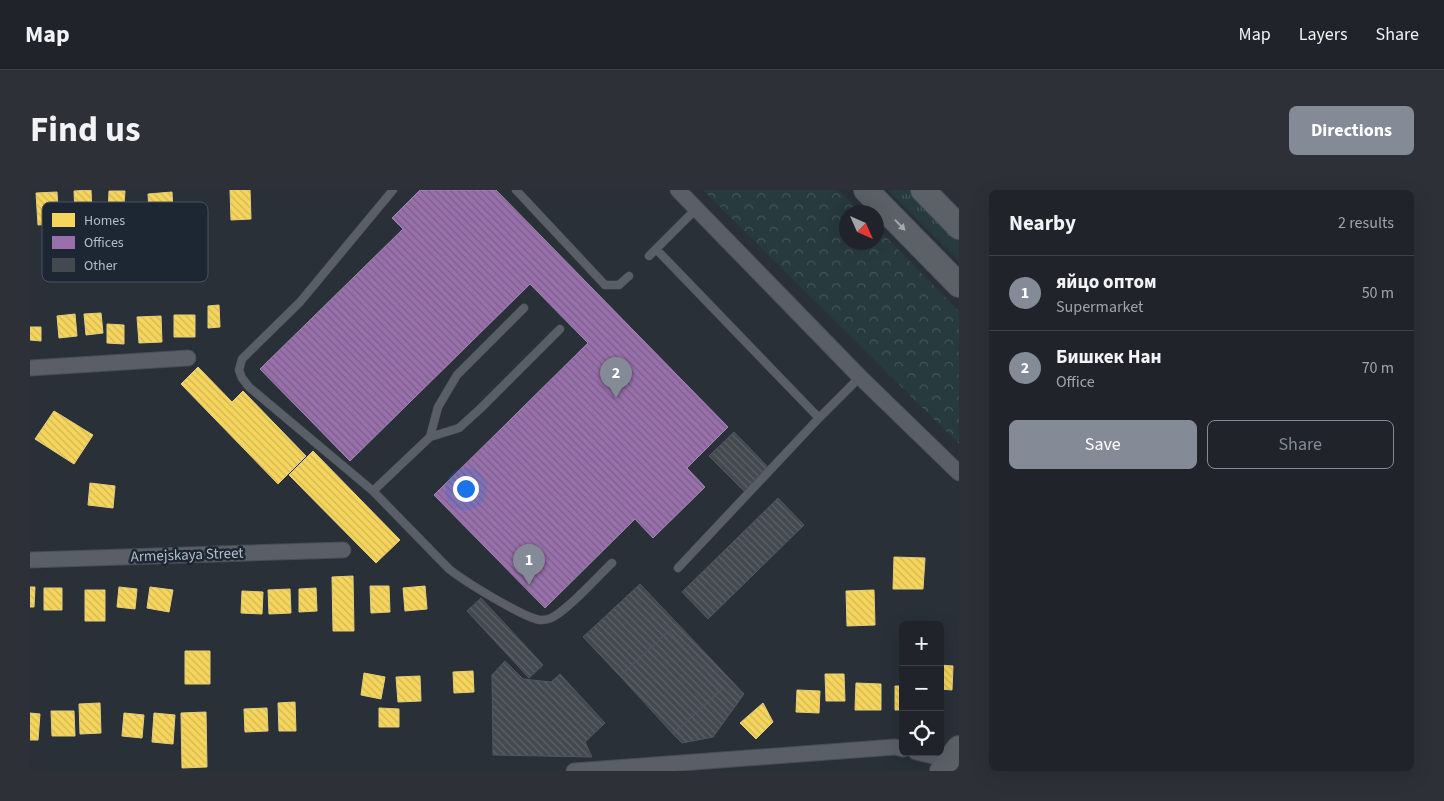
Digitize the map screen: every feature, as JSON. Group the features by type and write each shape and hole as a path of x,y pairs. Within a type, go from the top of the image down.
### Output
{"main road":[{"path":"866,190 959,285"},
{"path":"923,190 959,227"}],"street":[{"path":"678,190 860,378 959,473"},
{"path":"30,368 188,358"},
{"name":"Armejskaya Street","path":"30,560 343,550"},
{"path":"574,771 899,748"},
{"path":"933,756 950,760"}],"lane":[{"path":"393,190 300,302 242,359 239,370 242,378 249,388 373,491 459,577 523,614 541,620 551,618 566,607 612,563"},
{"path":"516,190 605,285 619,285 629,276"},
{"path":"649,256 696,209"},
{"path":"656,249 819,418"},
{"path":"430,437 438,407 457,375 524,308"},
{"path":"373,491 430,437 459,428 560,329"},
{"path":"678,568 819,418 860,378"}],"green space":[{"path":"703,190 838,190 854,205 839,205 839,250 884,250 884,235 959,311 959,444"},
{"path":"888,190 910,190 959,239 959,261"}],"building: Homes":[{"path":"91,190 92,202 75,202 74,191"},
{"path":"230,190 250,190 251,219 231,220"},
{"path":"109,191 125,191 124,202 109,202"},
{"path":"57,192 58,202 42,202 42,225 38,225 36,193"},
{"path":"172,192 173,202 148,202 148,194"},
{"path":"219,305 220,327 208,328 208,306"},
{"path":"101,313 103,333 86,335 84,314"},
{"path":"75,314 77,336 59,338 57,316"},
{"path":"174,315 195,315 195,337 174,337"},
{"path":"161,316 162,342 139,343 137,317"},
{"path":"107,324 124,325 124,344 107,343"},
{"path":"30,327 41,327 41,341 30,340"},
{"path":"198,367 232,402 243,391 306,456 278,484 181,384"},
{"path":"54,411 93,435 74,464 35,439"},
{"path":"313,451 400,540 376,563 289,475"},
{"path":"90,483 115,486 113,508 88,505"},
{"path":"894,557 925,558 923,589 893,589"},
{"path":"353,576 354,631 333,631 332,577"},
{"path":"370,586 389,586 390,612 371,613"},
{"path":"425,586 427,609 405,611 403,588"},
{"path":"30,587 35,587 34,607 30,607"},
{"path":"119,587 137,589 135,609 117,607"},
{"path":"150,587 173,590 169,612 147,608"},
{"path":"44,588 62,588 62,610 44,610"},
{"path":"316,588 317,611 299,612 299,589"},
{"path":"290,589 291,613 269,614 268,590"},
{"path":"85,590 105,590 105,621 85,621"},
{"path":"874,590 875,625 847,626 846,591"},
{"path":"242,591 263,592 262,614 241,613"},
{"path":"185,651 210,651 210,684 185,684"},
{"path":"944,665 953,666 952,690 944,689"},
{"path":"473,671 474,692 454,693 453,672"},
{"path":"364,673 385,677 381,699 361,695"},
{"path":"825,674 844,674 845,701 826,701"},
{"path":"420,676 421,701 398,702 396,677"},
{"path":"856,683 881,684 881,710 855,710"},
{"path":"895,686 899,686 899,710 895,710"},
{"path":"797,690 820,691 819,713 796,712"},
{"path":"295,702 296,731 279,731 278,703"},
{"path":"100,703 101,733 80,734 79,704"},
{"path":"763,703 773,722 756,739 740,723"},
{"path":"267,708 268,731 245,732 244,709"},
{"path":"379,708 399,709 399,727 379,727"},
{"path":"51,711 74,711 75,736 52,736"},
{"path":"206,712 207,767 182,768 181,713"},
{"path":"30,713 40,714 38,740 30,740"},
{"path":"124,713 144,715 142,738 122,736"},
{"path":"154,713 175,715 173,744 152,742"}],"building: Offices":[{"path":"420,190 496,190 728,427 687,468 705,487 653,538 635,519 545,608 434,495 588,343 530,284 350,461 260,369 403,229 392,218"}],"building: Other":[{"path":"734,432 769,468 745,492 709,456"},
{"path":"778,498 804,525 708,619 682,592"},
{"path":"640,584 744,694 713,737 682,743 673,734 722,689 669,631 620,676 583,637"},
{"path":"481,598 543,665 529,678 467,611"},
{"path":"669,631 722,689 673,734 620,676"},
{"path":"505,661 523,679 551,682 560,674 605,723 585,742 592,757 493,755 492,675"}],"place":[{"name":"Бишкек Нан","path":"616,398"},
{"name":"яйцо оптом","path":"529,585"}]}
